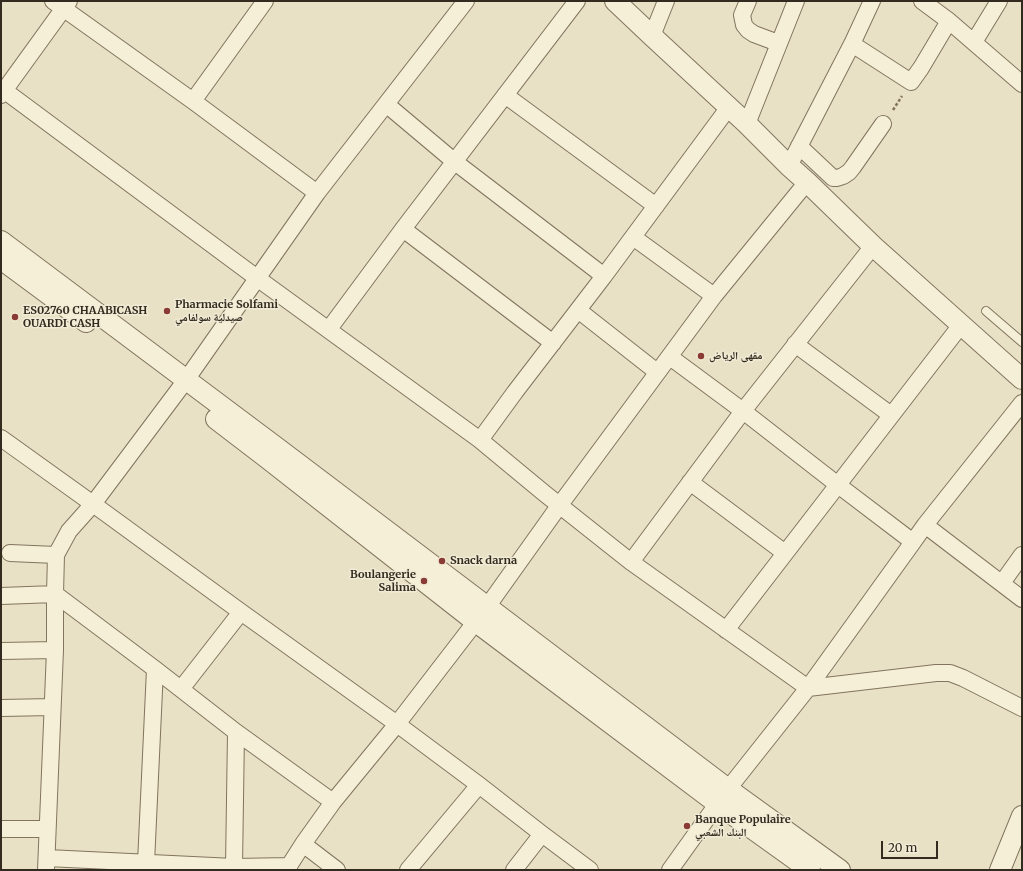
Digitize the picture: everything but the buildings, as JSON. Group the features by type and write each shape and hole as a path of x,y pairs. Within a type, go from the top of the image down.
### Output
{"street":[{"path":"193,101 265,1"},
{"path":"466,1 317,193 182,386 93,504 69,531 56,555 55,650 46,864 146,863 289,868 303,844 333,802 397,724 482,614 559,506 714,296 807,182"},
{"path":"329,329 403,229 577,1"},
{"path":"615,1 747,124 873,246 1022,379"},
{"path":"652,36 666,1"},
{"path":"748,1 742,15 744,25 754,34 778,43"},
{"path":"747,124 796,1"},
{"path":"789,166 852,44 872,1"},
{"path":"922,1 974,42 1022,84"},
{"path":"974,42 999,1"},
{"path":"317,193 62,4 2,91 480,440 559,506 631,562 808,688 936,673 950,673 1022,708"},
{"path":"852,44 911,82 949,22"},
{"path":"505,95 656,206"},
{"path":"386,104 455,162 604,276"},
{"path":"480,440 634,237 729,107"},
{"path":"800,146 833,178 837,178 849,172 883,124"},
{"path":"403,229 553,343"},
{"path":"634,237 714,296"},
{"path":"1,241 182,386 267,458 482,614 723,797 810,870"},
{"path":"631,562 743,411 873,246"},
{"path":"1,259 182,386"},
{"path":"578,310 657,372"},
{"path":"726,630 960,325"},
{"path":"795,344 891,415"},
{"path":"670,357 743,411 913,542"},
{"path":"670,870 723,797 808,688 925,525 1022,403"},
{"path":"5,444 93,504 397,724 590,870"},
{"path":"690,482 785,552"},
{"path":"925,525 1022,599"},
{"path":"10,554 56,555"},
{"path":"1002,583 1022,555"},
{"path":"1,596 55,594 236,732 333,802"},
{"path":"181,689 241,612"},
{"path":"1,651 55,650"},
{"path":"146,863 155,669"},
{"path":"1,708 52,707"},
{"path":"234,866 236,732"},
{"path":"408,870 479,785"},
{"path":"723,797 840,870"},
{"path":"1000,870 1022,816"},
{"path":"1,829 47,829"},
{"path":"514,870 542,834"},
{"path":"303,844 337,870"}],"lane":[{"path":"986,311 1022,342"}],"path":[{"path":"883,124 911,82"}],"place":[{"name":"Pharmacie Solfami صيدلية سولفامي","path":"167,311"},
{"name":"ES02760 CHAABICASH OUARDI CASH","path":"15,317"},
{"name":"مقهى الرياض","path":"701,356"},
{"name":"Snack darna","path":"442,561"},
{"name":"Boulangerie Salima","path":"424,581"},
{"name":"Banque Populaire البنك الشعبي","path":"687,826"}]}
